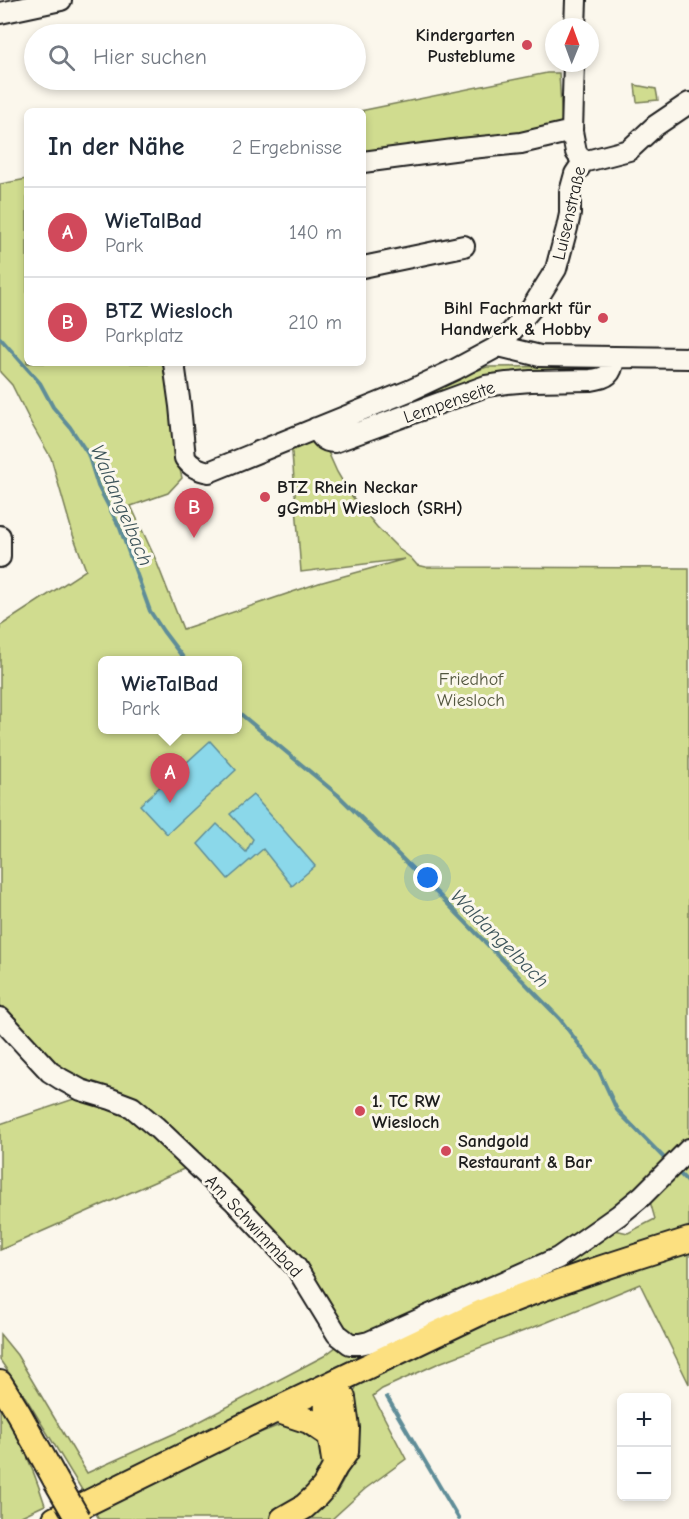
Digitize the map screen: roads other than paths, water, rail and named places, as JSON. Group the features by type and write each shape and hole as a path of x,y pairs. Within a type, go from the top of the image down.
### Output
{"main road":[{"path":"55,1519 276,1410 509,1301 689,1240"},
{"path":"0,1383 78,1519"},
{"path":"334,1383 328,1393 326,1416 335,1467"},
{"path":"284,1519 304,1507 316,1496 346,1452 347,1428 343,1398 334,1383"},
{"path":"276,1410 309,1421 330,1435"}],"street":[{"path":"0,13 61,0"},
{"path":"575,18 576,0"},
{"name":"Luisenstraße","path":"499,346 531,309 556,269 570,214 570,192 575,174 583,162 576,152 572,130 574,72"},
{"path":"583,162 629,150 655,126 689,103"},
{"path":"366,162 521,143 572,130"},
{"path":"366,266 464,246"},
{"path":"499,346 540,356 689,358"},
{"name":"Lempenseite","path":"174,366 185,458 194,467 209,472 411,390 499,346"},
{"name":"Lempenseite","path":"316,428 321,438 334,442 486,386 603,379 609,374 614,358"},
{"path":"0,536 0,557"},
{"name":"Am Schwimmbad","path":"0,1018 50,1072 61,1080 81,1090 132,1107 156,1127 234,1201 296,1267 337,1334 350,1344 369,1342 558,1258 619,1215 687,1151"}],"water":[{"path":"210,741 236,770 167,834 140,805"},
{"path":"253,795 315,866 292,886 263,849 228,879 198,844 217,824 246,852 253,839 230,814"}],"waterway":[{"name":"Waldangelbach","path":"0,338 24,365"},
{"name":"Waldangelbach","path":"25,366 40,383 53,407 88,454 98,486 120,528 150,611 182,656"},
{"name":"Waldangelbach","path":"242,715 338,795 560,1019 599,1071 617,1110 667,1161"},
{"name":"Waldangelbach","path":"677,1171 689,1183"},
{"path":"387,1397 459,1519"}],"place":[{"name":"Kindergarten Pusteblume","path":"527,45"},
{"name":"Bihl Fachmarkt für Handwerk & Hobby","path":"603,318"},
{"name":"BTZ Rhein Neckar gGmbH Wiesloch (SRH)","path":"265,497"},
{"name":"BTZ Wiesloch","path":"194,538"},
{"name":"WieTalBad","path":"170,803"},
{"name":"1. TC RW Wiesloch","path":"360,1111"},
{"name":"Sandgold Restaurant & Bar","path":"446,1151"}],"park label":[{"name":"Friedhof Wiesloch","path":"471,689"}]}
